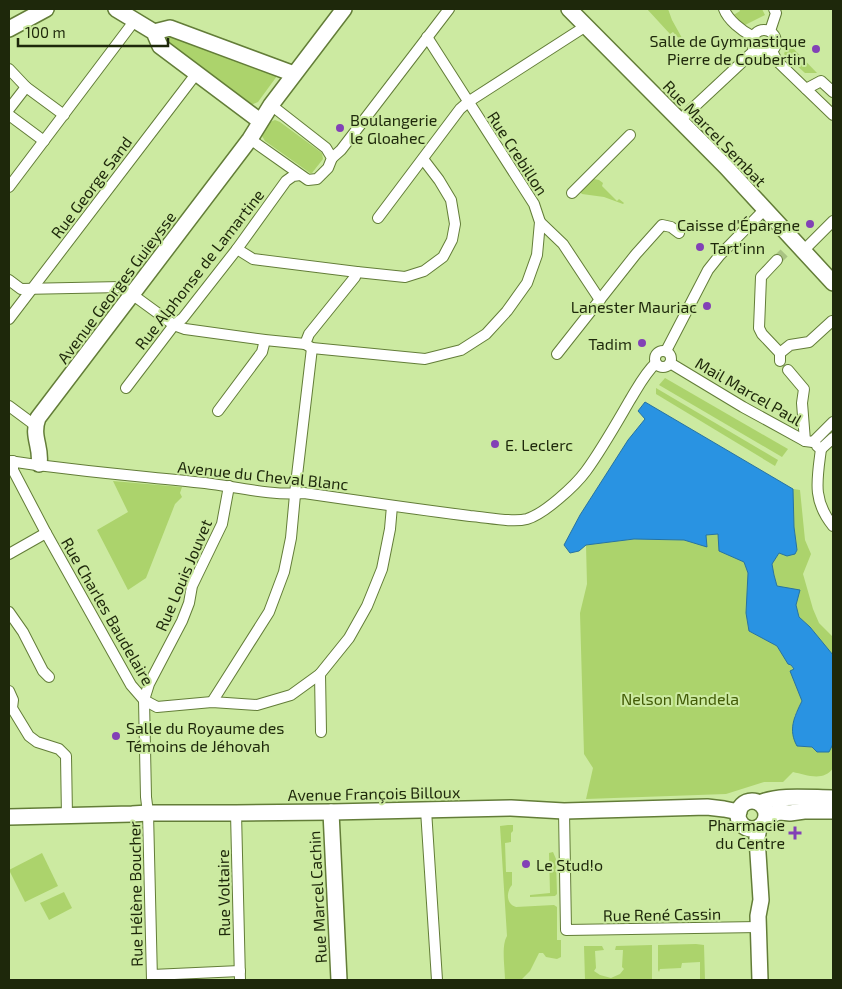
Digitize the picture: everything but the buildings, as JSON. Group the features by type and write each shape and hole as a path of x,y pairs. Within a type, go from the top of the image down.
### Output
{"street":[{"path":"9,28 46,9"},
{"path":"116,9 154,32 160,46 260,121"},
{"name":"Avenue Georges Guieysse","path":"36,426 38,418 250,138 271,105 344,9"},
{"path":"250,138 308,180 317,179 328,168 332,158 341,150 449,9"},
{"name":"Rue Marcel Sembat","path":"569,9 726,167 796,248 833,283"},
{"path":"724,9 726,14 744,32 752,36"},
{"path":"770,30 776,13 774,9"},
{"path":"9,187 135,20"},
{"path":"378,218 460,109 586,26"},
{"path":"154,32 170,28 294,74"},
{"path":"764,28 770,30 776,41 772,51 763,54 755,50 751,45 752,36 764,28"},
{"name":"Rue Crebillon","path":"174,325 185,329 308,346 425,359 461,350 486,334 507,310 526,283 537,255 540,222 534,204 427,37"},
{"path":"680,120 755,50"},
{"path":"772,51 777,61 833,115"},
{"path":"9,69 26,87 64,115"},
{"name":"Rue George Sand","path":"9,319 196,74"},
{"path":"806,89 821,81 833,92"},
{"path":"9,109 26,87"},
{"path":"271,105 326,148 332,158"},
{"path":"9,115 44,141"},
{"path":"572,193 630,135"},
{"path":"237,249 252,259 357,272 405,277 424,271 443,257 452,240 455,224 451,200 423,159"},
{"name":"Rue Alphonse de Lamartine","path":"126,388 174,325 182,318 237,249 286,181 293,176 300,175"},
{"path":"666,351 708,270 764,210"},
{"path":"796,248 833,221"},
{"path":"540,222 563,244 600,300"},
{"path":"557,354 662,225 671,227 679,233"},
{"path":"777,260 761,277 759,328 780,357 790,346 809,342 832,321"},
{"path":"212,702 269,612 284,572 291,538 309,334 357,272"},
{"path":"9,280 22,289 122,288 174,325"},
{"path":"218,411 262,352 265,340"},
{"path":"666,351 672,358 670,363 664,367 660,366 656,363 656,355 659,352 666,351"},
{"name":"Avenue du Cheval Blanc","path":"11,461 294,494 304,493 392,506 513,520 525,519 535,516 580,478 605,445 645,375 656,363"},
{"name":"Mail Marcel Paul","path":"670,363 743,407 821,449"},
{"path":"788,370 804,389 802,402 809,441 833,422"},
{"path":"9,406 36,426 36,438 40,457 39,464"},
{"path":"833,438 821,449 816,482 818,499 833,526"},
{"name":"Rue Charles Baudelaire","path":"11,461 13,470 46,533 131,685 144,700 148,813"},
{"name":"Rue Louis Jouvet","path":"144,700 149,684 189,603 192,586 222,524 230,486"},
{"path":"144,700 157,707 212,702 257,705 291,696 320,674 349,638 367,606 382,569 390,529 392,506"},
{"path":"9,554 46,533"},
{"path":"9,615 22,632 43,671 49,677"},
{"path":"320,674 321,732"},
{"path":"11,695 12,708 29,736 37,742 59,749 66,756 67,816"},
{"path":"760,804 764,801 779,798 833,798"},
{"path":"760,980 758,921 753,901 758,825 765,810 756,802 747,802 739,812 740,823 744,827 758,825 780,812 833,811"},
{"name":"Avenue François Billoux","path":"9,817 148,813 331,812 511,808 564,811 708,807 724,808 739,812"},
{"path":"426,810 437,980"},
{"name":"Rue René Cassin","path":"564,811 566,930 758,921"},
{"name":"Rue Marcel Cachin","path":"331,812 339,980"},
{"name":"Rue Hélène Boucher","path":"148,813 152,978 194,974"},
{"name":"Rue Voltaire","path":"194,974 240,976 236,813"}],"green space":[{"path":"647,9 668,9 687,47 673,32 670,34"},
{"path":"739,9 762,9 765,15 743,26 732,16 740,11"},
{"path":"174,35 277,76 258,102 251,105 168,42 169,37"},
{"path":"788,43 817,73 805,73 784,54"},
{"path":"275,120 322,153 323,159 312,173 265,141 262,136 263,131 268,124"},
{"path":"594,179 603,183 602,186 617,201 619,199 624,203 623,204 604,197 582,194 580,192"},
{"path":"665,378 788,449 782,457 659,385"},
{"path":"656,388 778,460 775,466 656,394"},
{"path":"113,481 182,487 180,493 182,497 175,504 146,578 128,590 97,530 128,512"},
{"path":"793,489 800,490 805,540 811,554 803,574 819,623 833,637 833,655 810,627 799,617 796,605 777,586 774,575 772,564 779,553 795,554 797,551"},
{"name":"Nelson Mandela","path":"706,534 718,534 720,551 744,562 748,573 746,613 749,631 777,646 794,670 791,672 802,701 794,717 797,746 812,747 817,752 829,752 833,744 833,768 825,775 820,776 809,776 793,772 783,782 764,782 726,794 586,799 593,768 584,754 580,613 587,584 586,545 634,539 684,540 707,546"},
{"path":"513,825 511,842 505,843 506,872 512,872 512,885 508,894 509,901 516,907 554,905 557,907 557,940 561,940 561,957 557,959 546,957 543,953 539,953 530,971 521,980 505,980 504,951 507,936 500,826"},
{"path":"553,852 556,859 557,894 555,896 530,897 530,895 550,893 549,853"},
{"path":"42,853 58,886 25,902 9,870"},
{"path":"64,892 72,908 49,920 40,903"},
{"path":"652,945 652,980 585,980 584,946 602,946 604,950 595,951 596,968 594,971 611,978 620,974 624,969 622,967 623,950 615,950 616,946"},
{"path":"658,945 704,945 705,980 700,980 700,962 682,963 681,968 660,969 659,972"}],"water":[{"path":"645,402 793,489 797,550 795,554 787,556 779,553 772,564 777,586 800,590 796,605 799,617 810,627 833,655 833,744 829,752 817,752 812,747 797,746 794,740 793,724 802,701 790,671 794,669 788,664 777,646 749,631 746,613 748,573 744,562 719,551 718,534 706,535 707,547 684,540 634,539 586,545 579,551 570,553 564,545 580,515 628,440 645,419 638,411"}],"tunnel":[{"path":"777,260 787,250"}],"place":[{"name":"Salle de Gymnastique Pierre de Coubertin","path":"816,49"},
{"name":"Boulangerie le Gloahec","path":"340,128"},
{"name":"Caisse d'Épargne","path":"810,224"},
{"name":"Tart'inn","path":"700,247"},
{"name":"Lanester Mauriac","path":"707,306"},
{"name":"Tadim","path":"642,343"},
{"name":"E. Leclerc","path":"495,444"},
{"name":"Salle du Royaume des Témoins de Jéhovah","path":"116,736"},
{"name":"Pharmacie du Centre","path":"795,833"},
{"name":"Le Stud!o","path":"526,864"}]}
